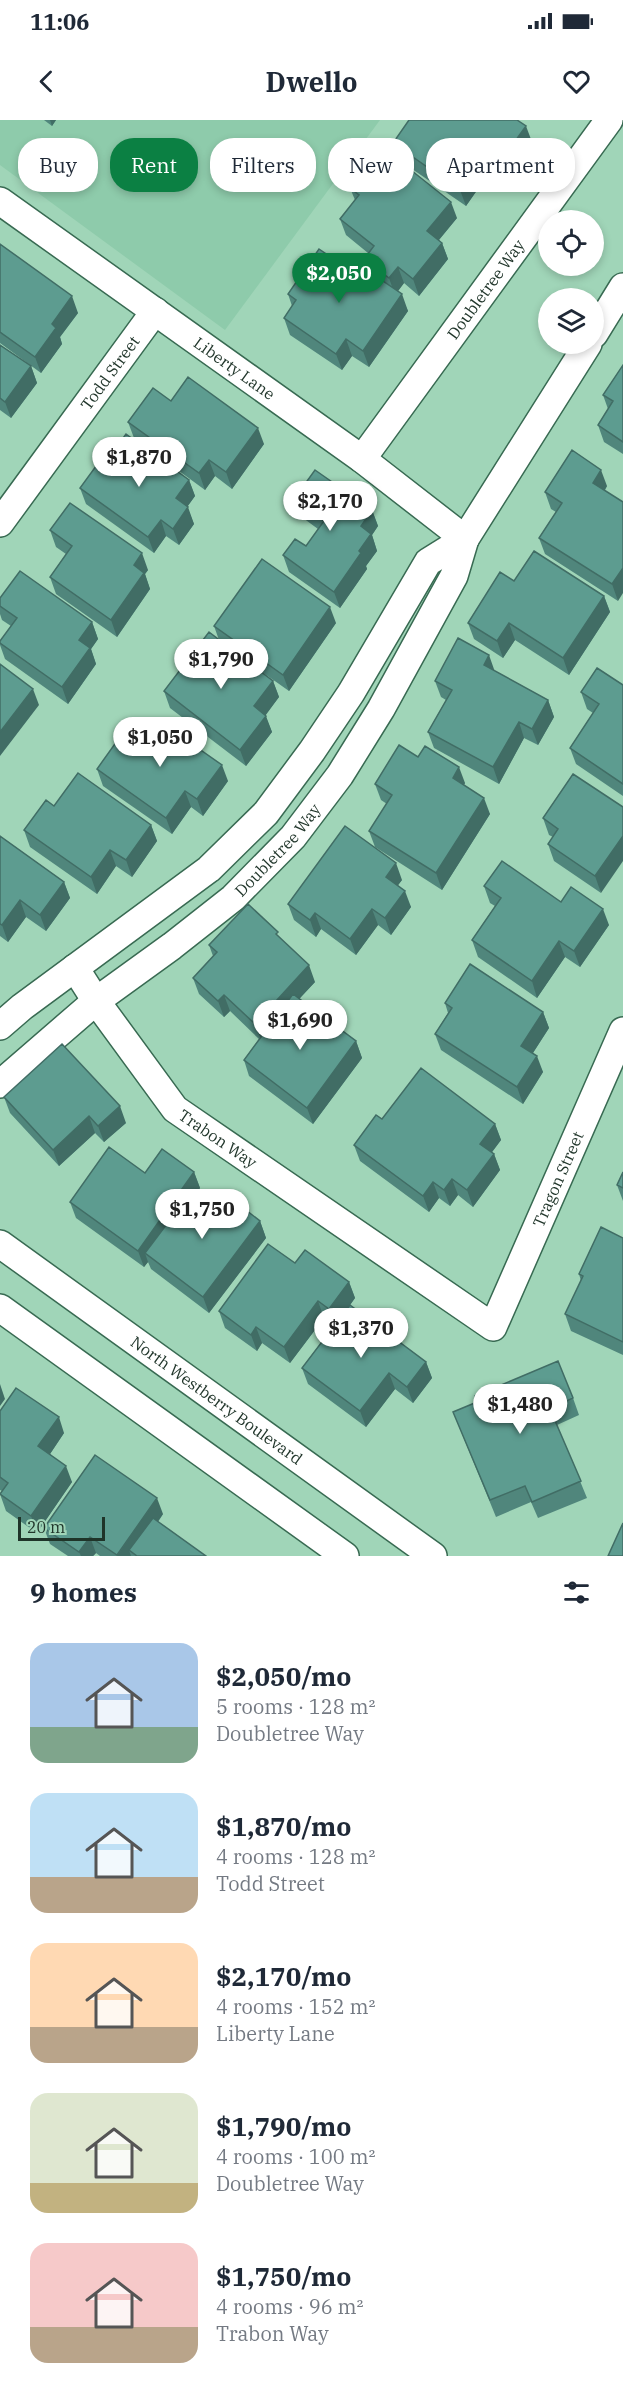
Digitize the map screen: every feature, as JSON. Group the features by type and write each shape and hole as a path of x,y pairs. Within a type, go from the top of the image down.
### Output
{"street":[{"name":"Doubletree Way","path":"362,459 609,120"},
{"name":"Liberty Lane","path":"0,201 362,459 465,540"},
{"path":"604,318 623,287"},
{"name":"Todd Street","path":"0,523 155,311"},
{"name":"Doubletree Way","path":"0,1084 96,1001 233,898 293,837 340,775 386,699 454,576 465,540 582,354"},
{"name":"Doubletree Way","path":"0,1026 22,1007 208,869 266,813 351,693 428,562 465,540"},
{"name":"Trabon Way","path":"75,968 96,1001 175,1109 493,1327"},
{"name":"Tragon Street","path":"493,1327 623,1031"},
{"name":"North Westberry Boulevard","path":"0,1244 433,1556"},
{"path":"0,1308 345,1556"}],"shaded area":[{"path":"0,120 380,120 367,138 328,138 328,190 225,330 37,192 98,192 98,138 18,138 18,178 0,165"}],"building":[{"path":"409,120 517,120 526,126 517,138 426,138 426,166 414,158 414,138 396,138"},
{"path":"414,173 426,182 426,192 438,192 451,202 427,231 442,243 413,279 398,267 389,278 364,259 374,246 340,219 359,195 355,192 414,192"},
{"path":"0,244 72,296 52,324 56,328 35,357 0,332"},
{"path":"319,249 366,281 371,273 402,294 363,351 346,339 336,354 284,318 296,300 288,294"},
{"path":"0,345 31,366 5,402 0,398"},
{"path":"623,365 623,442 598,425 613,401 603,395"},
{"path":"188,377 258,428 226,472 209,460 199,473 128,422 153,388 171,401"},
{"path":"126,434 189,480 176,498 188,507 173,529 161,520 148,537 80,488 99,462 113,472 123,458 113,452"},
{"path":"572,450 601,470 593,483 623,502 623,568 612,584 539,538 562,503 545,492"},
{"path":"315,470 372,510 361,526 371,534 334,592 283,555 295,539 306,546 324,521 294,499"},
{"path":"70,503 142,553 134,565 144,573 111,620 50,577 72,546 50,530"},
{"path":"534,551 604,596 563,658 509,623 497,641 468,623 500,572 514,581"},
{"path":"262,559 330,607 283,675 214,626"},
{"path":"20,571 92,622 79,640 90,648 62,687 0,643 17,618 0,606 0,598"},
{"path":"209,632 273,681 254,706 266,716 240,750 164,691"},
{"path":"458,638 489,655 484,665 548,700 532,729 519,722 493,767 428,732 452,690 435,681"},
{"path":"0,664 33,689 0,732"},
{"path":"597,668 623,685 623,784 570,748 599,704 581,692"},
{"path":"158,720 222,765 197,799 185,791 166,818 97,769 122,734 140,746"},
{"path":"399,745 418,757 425,746 459,767 453,778 484,798 436,873 369,831 392,795 375,784"},
{"path":"78,773 151,825 126,860 110,850 91,877 24,830 46,800 54,806"},
{"path":"573,774 623,807 623,836 595,876 548,844 558,829 543,818"},
{"path":"345,826 396,863 386,877 405,891 385,918 372,909 350,939 315,913 310,920 288,904"},
{"path":"0,836 64,882 40,915 20,900 2,925 0,924"},
{"path":"502,861 561,902 571,887 603,909 574,951 559,941 532,981 472,940 501,898 484,886"},
{"path":"248,904 309,965 255,1024 224,995 218,1001 193,978 217,952 209,945"},
{"path":"470,964 543,1012 521,1046 537,1056 517,1087 435,1034 452,1008 445,1003"},
{"path":"293,994 356,1041 307,1108 244,1060"},
{"path":"62,1044 120,1106 98,1126 89,1116 53,1150 4,1097"},
{"path":"421,1068 495,1124 480,1144 494,1154 467,1190 452,1179 444,1190 433,1182 423,1196 354,1145 376,1115 382,1119"},
{"path":"109,1147 145,1173 162,1149 194,1172 138,1251 70,1202"},
{"path":"623,1172 623,1188 617,1185"},
{"path":"194,1188 220,1207 228,1196 260,1221 203,1297 145,1253"},
{"path":"601,1227 623,1238 623,1342 565,1314 583,1276 579,1274"},
{"path":"268,1244 295,1263 305,1250 349,1282 329,1309 318,1301 284,1347 256,1327 251,1335 219,1311"},
{"path":"350,1305 426,1362 407,1387 389,1373 360,1411 302,1368"},
{"path":"558,1361 573,1398 550,1409 581,1481 532,1502 525,1486 490,1500 453,1412 477,1402 475,1396"},
{"path":"16,1388 59,1417 38,1446 66,1466 31,1516 0,1494 8,1483 0,1477 0,1411"},
{"path":"95,1455 157,1498 117,1555 90,1537 79,1552 44,1528"},
{"path":"153,1518 206,1556 137,1556 129,1550"},
{"path":"623,1523 623,1556 608,1556"}]}
